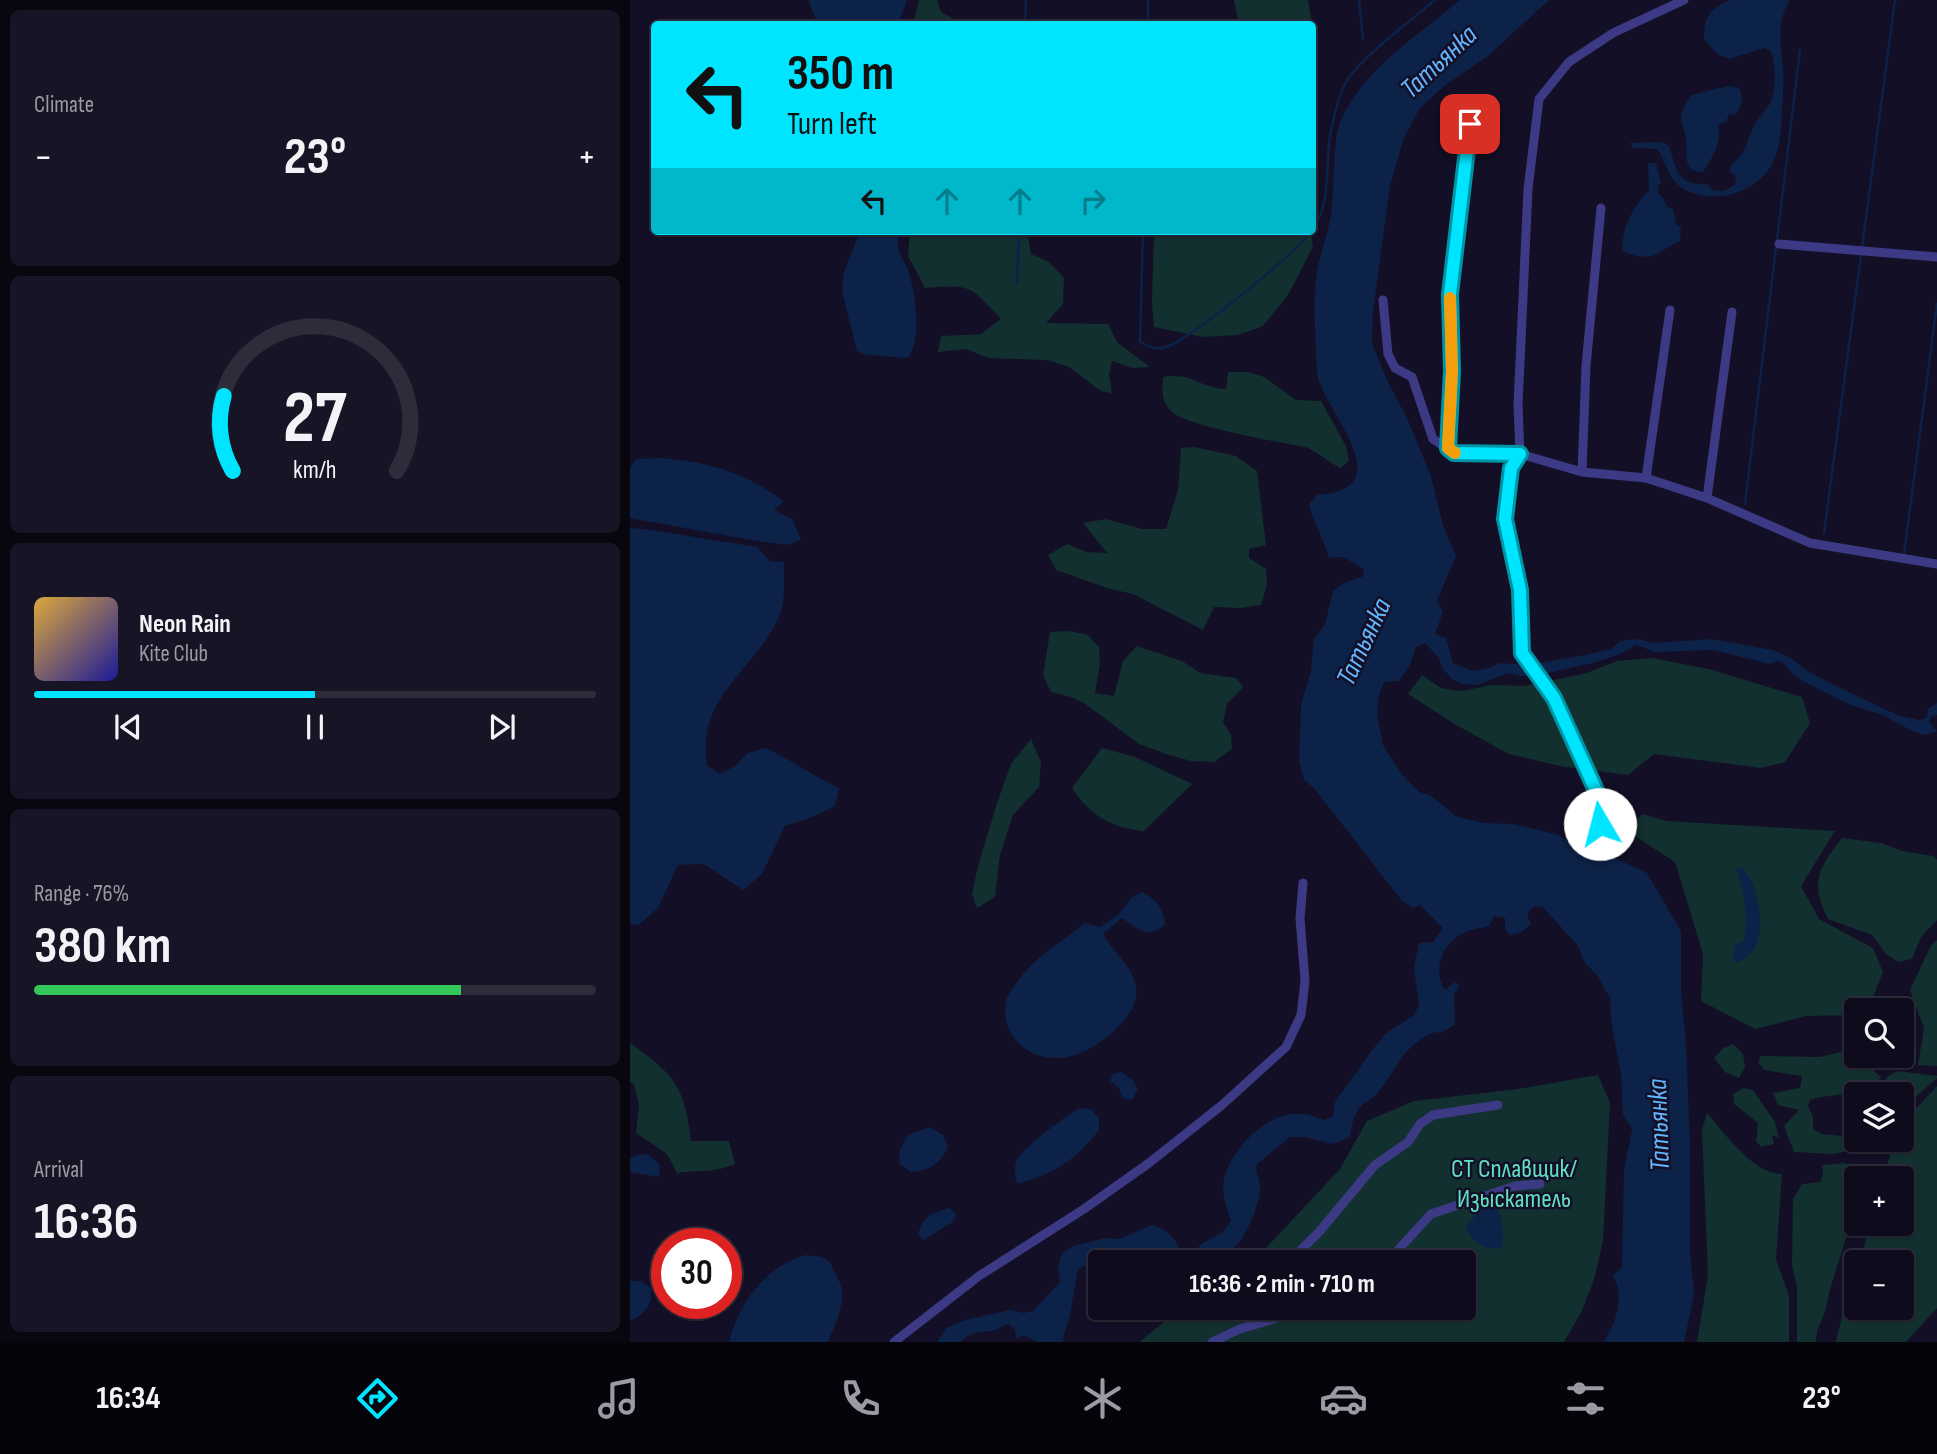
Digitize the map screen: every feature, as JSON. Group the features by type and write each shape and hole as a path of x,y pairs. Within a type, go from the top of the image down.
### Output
{"street":[{"path":"1600,824 1599,797 1554,698 1522,653 1520,590 1505,519 1511,468 1520,454 1518,405 1528,189 1539,99 1569,62 1613,33 1684,0"},
{"path":"1448,448 1452,371 1450,294 1470,124"},
{"path":"1582,471 1586,366 1601,208"},
{"path":"1779,244 1937,257"},
{"path":"1383,300 1388,354 1395,368 1412,377 1433,439 1454,453 1520,454 1582,471 1646,478 1707,498 1810,543 1937,564"},
{"path":"1646,478 1670,310"},
{"path":"1707,498 1732,312"},
{"path":"894,1342 979,1276 1084,1209 1149,1163 1222,1105 1286,1047 1301,1015 1305,981 1300,918 1303,883"},
{"path":"1301,1250 1375,1165 1408,1142 1420,1124 1433,1115 1498,1105"},
{"path":"1397,1250 1431,1214 1515,1186 1540,1184"},
{"path":"1212,1342 1265,1320"}],"green space":[{"path":"919,0 937,0 941,12 958,21 914,21"},
{"path":"1234,0 1308,0 1312,21 1238,21"},
{"path":"910,235 1028,235 1031,254 1049,262 1064,278 1063,304 1046,323 1108,324 1117,342 1150,367 1133,368 1112,361 1109,375 1112,393 1101,391 1069,367 1047,360 988,358 966,349 938,352 941,336 981,334 1001,319 976,294 962,287 925,288 908,256"},
{"path":"1154,235 1312,235 1313,247 1288,295 1263,326 1238,335 1203,337 1154,327"},
{"path":"1228,372 1248,372 1264,377 1296,400 1321,401 1346,446 1349,461 1340,468 1305,447 1196,423 1172,412 1164,400 1163,377 1189,378 1226,389"},
{"path":"1194,447 1236,456 1257,471 1266,545 1249,549 1249,558 1266,569 1267,585 1261,605 1240,608 1214,607 1203,630 1133,594 1056,570 1048,555 1067,544 1087,552 1107,553 1083,523 1106,519 1142,529 1166,529 1178,490 1181,448"},
{"path":"1069,631 1088,635 1099,647 1100,663 1095,693 1114,696 1123,661 1137,646 1182,661 1200,673 1236,678 1243,687 1227,704 1223,722 1231,735 1232,749 1214,762 1191,761 1166,754 1139,744 1084,703 1051,692 1043,675 1050,632"},
{"path":"1652,658 1709,669 1802,697 1810,723 1785,762 1761,768 1654,754 1628,775 1560,766 1509,754 1456,725 1408,694 1422,675 1441,688 1462,691 1491,685 1524,686 1587,673 1617,661"},
{"path":"1031,739 1041,762 1039,787 1013,815 1000,855 995,897 977,908 972,894 997,803 1011,764"},
{"path":"1102,748 1135,757 1192,784 1144,831 1112,823 1086,806 1072,788"},
{"path":"1642,814 1667,821 1835,831 1801,886 1819,919 1873,948 1883,972 1873,998 1844,998 1844,1015 1806,1016 1755,1029 1701,1001 1703,954 1675,862 1627,831"},
{"path":"1842,838 1881,843 1902,851 1933,856 1937,860 1937,920 1921,937 1912,959 1898,962 1885,953 1872,935 1828,919 1819,895 1819,876 1827,858"},
{"path":"1937,940 1937,1066 1918,1065 1924,1028 1910,990 1931,945"},
{"path":"630,1043 657,1064 675,1083 685,1107 691,1141 729,1141 735,1164 714,1170 677,1173 667,1154 636,1133 639,1105 634,1084 630,1082"},
{"path":"1733,1044 1743,1054 1745,1067 1739,1078 1725,1072 1714,1058 1722,1049"},
{"path":"1844,1051 1844,1068 1873,1069 1881,1078 1877,1082 1844,1082 1844,1094 1810,1100 1808,1106 1813,1117 1813,1129 1822,1134 1844,1136 1844,1152 1834,1154 1794,1152 1784,1126 1799,1110 1778,1105 1773,1093 1800,1088 1802,1076 1764,1070 1758,1062 1761,1056 1820,1057"},
{"path":"1897,1071 1937,1078 1914,1098 1914,1082 1885,1082 1887,1077"},
{"name":"СТ Сплавщик/ Изыскатель","path":"1598,1075 1610,1103 1603,1241 1594,1280 1581,1313 1564,1342 1139,1342 1167,1320 1476,1320 1476,1250 1264,1250 1340,1169 1367,1121 1414,1101 1518,1089"},
{"path":"1937,1086 1937,1308 1906,1342 1836,1342 1844,1307 1844,1320 1914,1320 1914,1250 1863,1250 1867,1236 1914,1236 1914,1166 1887,1166 1891,1152 1914,1152 1914,1111"},
{"path":"1743,1088 1753,1090 1775,1122 1779,1138 1772,1135 1774,1144 1761,1147 1756,1141 1758,1123 1734,1104 1733,1094"},
{"path":"1707,1113 1750,1160 1761,1168 1782,1174 1776,1259 1789,1296 1789,1342 1697,1342 1708,1275 1702,1130"},
{"path":"1844,1163 1856,1166 1844,1166 1844,1236 1847,1236 1816,1342 1797,1342 1797,1287 1792,1265 1793,1199 1802,1184 1820,1182 1823,1175 1822,1165"}],"water":[{"path":"808,0 907,0 898,21 817,21"},
{"name":"Татьянка","path":"1460,0 1549,0 1488,56 1443,87 1420,108 1403,140 1390,186 1373,311 1372,343 1431,476 1443,525 1456,556 1437,601 1443,612 1435,634 1446,638 1453,663 1473,671 1500,663 1528,665 1585,655 1611,649 1620,641 1638,639 1653,643 1712,639 1773,650 1830,683 1899,716 1920,720 1927,717 1928,709 1937,703 1937,715 1932,716 1929,722 1937,731 1925,735 1883,715 1848,704 1810,685 1793,674 1782,662 1771,664 1712,650 1655,652 1636,645 1597,662 1539,675 1507,673 1478,685 1461,684 1452,679 1425,643 1416,647 1410,665 1399,681 1384,682 1379,695 1377,715 1383,745 1401,773 1419,792 1432,796 1455,816 1484,823 1512,824 1559,835 1578,849 1613,857 1647,873 1681,931 1681,988 1690,1142 1690,1250 1694,1295 1684,1342 1603,1342 1612,1328 1619,1301 1613,1276 1622,1267 1624,1170 1632,1129 1623,1115 1621,1075 1612,1027 1610,998 1596,974 1585,963 1578,946 1543,907 1534,906 1527,914 1531,924 1520,933 1510,935 1505,929 1505,918 1494,916 1489,926 1468,931 1452,941 1442,956 1439,973 1445,990 1455,982 1459,986 1454,995 1455,1025 1440,1033 1434,1032 1405,1053 1383,1087 1358,1109 1350,1137 1333,1144 1304,1137 1290,1137 1257,1164 1260,1191 1252,1217 1240,1241 1231,1250 1197,1250 1201,1244 1223,1232 1231,1220 1223,1193 1225,1177 1229,1165 1244,1143 1265,1125 1287,1115 1306,1114 1324,1120 1333,1116 1335,1102 1385,1034 1414,1015 1419,1005 1414,968 1419,943 1433,942 1443,928 1420,905 1413,908 1402,901 1314,788 1304,780 1299,761 1301,705 1311,670 1314,639 1325,624 1333,591 1344,583 1364,576 1363,569 1344,557 1329,558 1309,504 1317,495 1342,490 1354,479 1357,465 1353,448 1318,378 1315,285 1331,215 1338,129 1344,114 1364,83 1404,45"},
{"path":"1731,0 1790,0 1780,33 1783,84 1780,138 1774,161 1768,171 1749,187 1728,195 1701,195 1677,184 1657,149 1634,148 1629,143 1661,142 1669,146 1680,175 1690,182 1708,184 1712,190 1723,191 1735,185 1736,176 1730,172 1731,165 1743,153 1754,125 1769,105 1775,78 1771,51 1764,48 1729,59 1717,54 1704,39 1705,24 1710,14 1718,6"},
{"path":"1728,86 1739,88 1741,105 1734,115 1729,114 1726,122 1718,125 1718,143 1703,172 1691,169 1687,161 1686,138 1681,121 1685,105 1691,95"},
{"path":"1648,163 1656,163 1661,183 1658,193 1667,207 1673,209 1676,224 1681,228 1680,241 1653,255 1641,257 1623,251 1623,243 1629,218 1649,191"},
{"path":"858,235 900,235 898,247 910,276 916,313 915,339 908,358 867,355 857,351 842,291 844,272"},
{"path":"661,458 695,462 726,470 769,491 784,501 774,510 792,519 801,540 787,545 630,518 630,468 636,459"},
{"path":"630,528 757,547 770,561 784,562 781,612 759,650 720,700 711,719 706,740 707,765 720,774 735,766 748,753 766,748 839,788 835,806 785,826 762,874 743,890 704,864 678,865 658,908 639,925 630,924"},
{"path":"1742,867 1755,890 1760,920 1755,947 1748,957 1736,963 1733,956 1735,945 1744,940 1746,922 1736,869"},
{"path":"1142,892 1158,905 1165,925 1147,932 1122,918 1103,933 1134,979 1136,998 1125,1019 1102,1040 1076,1055 1048,1058 1024,1048 1015,1040 1005,1016 1007,998 1026,970 1085,923 1100,927 1118,915 1131,898"},
{"path":"1121,1072 1132,1079 1138,1089 1132,1100 1122,1098 1119,1088 1110,1081 1113,1074"},
{"path":"1080,1108 1092,1110 1099,1118 1099,1130 1073,1158 1042,1176 1017,1184 1015,1167 1020,1156 1045,1133"},
{"path":"930,1127 943,1135 948,1147 934,1165 911,1172 900,1164 899,1152 908,1135"},
{"path":"648,1154 660,1165 659,1177 630,1172 630,1159 636,1155"},
{"path":"1490,1199 1502,1222 1502,1248 1480,1245 1466,1227 1473,1219 1480,1200"},
{"path":"949,1208 956,1213 954,1221 924,1240 918,1234 926,1219"},
{"path":"1152,1225 1169,1234 1180,1249 1088,1250 1088,1264 1078,1269 1064,1342 1037,1342 1024,1335 1016,1339 1015,1330 1008,1324 971,1335 961,1342 937,1342 946,1328 962,1321 1009,1310 1024,1313 1033,1311 1060,1282 1058,1269 1061,1254 1073,1246 1106,1238 1119,1239"},
{"path":"806,1255 822,1257 831,1263 840,1283 841,1306 828,1342 729,1342 737,1319 742,1319 742,1309 756,1288 778,1268"},
{"path":"630,1281 641,1281 651,1288 651,1299 647,1308 630,1321"}],"waterway":[{"path":"1025,21 1026,0"},
{"path":"1148,0 1148,21"},
{"path":"1359,0 1363,40"},
{"path":"1316,223 1325,197 1330,136 1345,84 1361,63 1435,0"},
{"path":"1824,533 1895,0"},
{"path":"1777,240 1800,50"},
{"path":"1017,283 1019,235"},
{"path":"1143,235 1140,342 1159,348 1166,347 1198,328 1285,258 1308,235"},
{"path":"1745,504 1776,247"},
{"path":"1904,554 1937,304"}],"slow traffic":[{"path":"1450,298 1452,371 1448,448 1455,453"}],"route":[{"path":"1470,124 1450,294 1452,371 1448,448 1454,453 1520,454 1511,468 1505,519 1520,590 1522,653 1554,698 1599,797 1600,824"}]}
